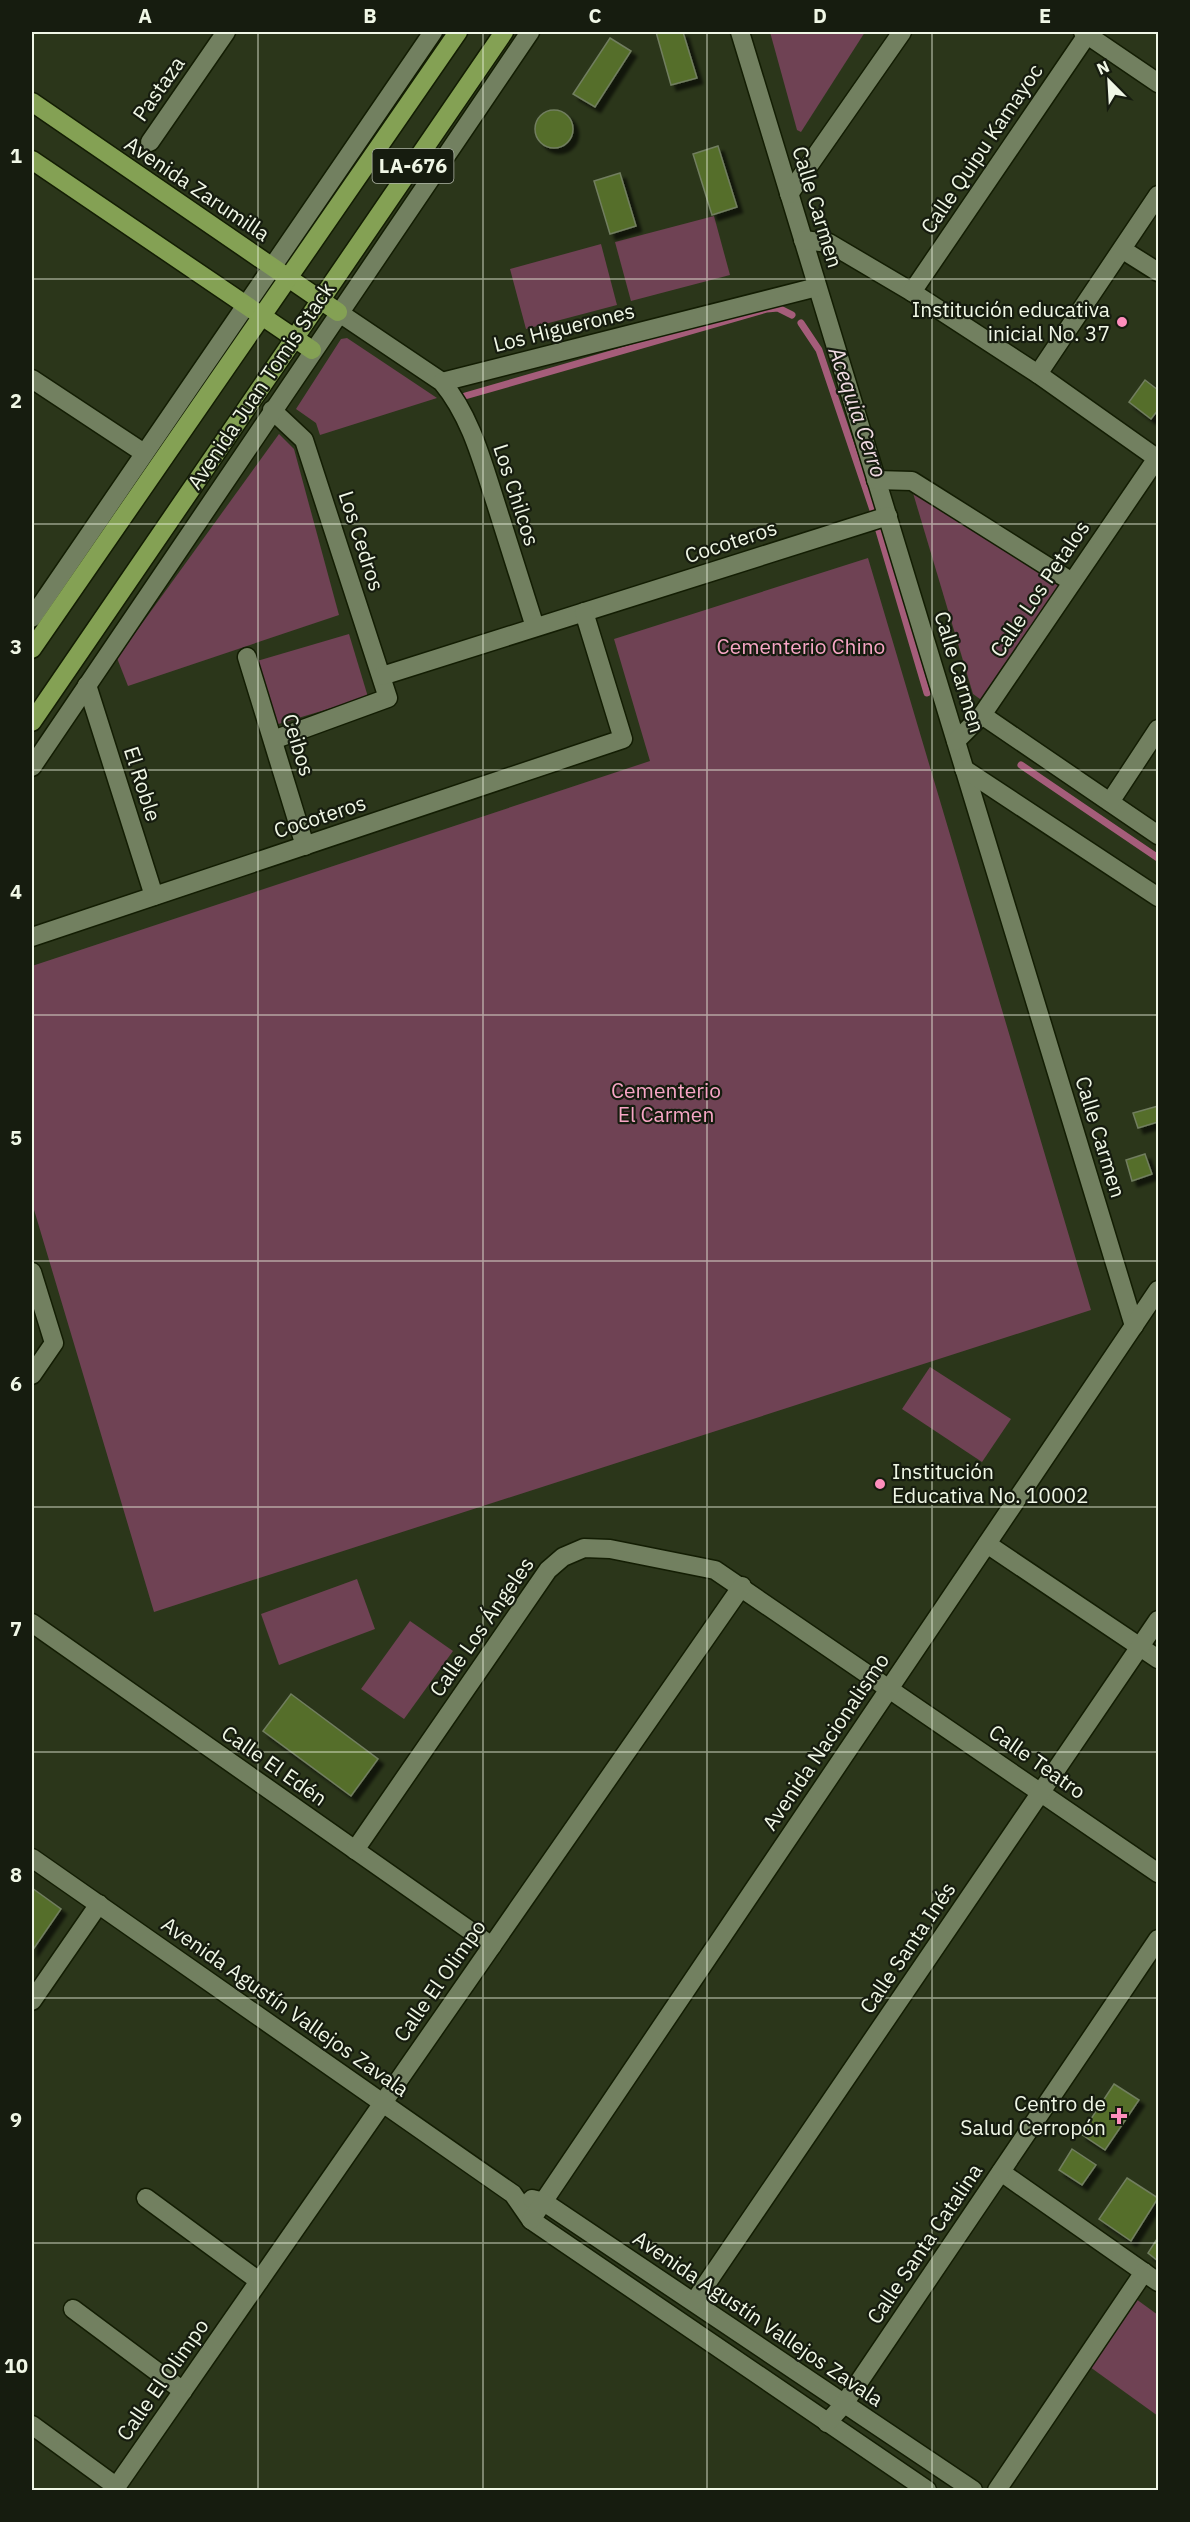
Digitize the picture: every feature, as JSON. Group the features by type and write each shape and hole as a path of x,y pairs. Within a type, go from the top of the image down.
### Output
{"main road":[{"name":"Avenida Juan Tomis Stack","path":"32,649 458,32"},
{"name":"Avenida Juan Tomis Stack","path":"32,722 504,32"},
{"name":"Avenida Zarumilla","path":"32,102 338,312"},
{"path":"32,160 244,307 312,350"}],"street":[{"name":"Pastaza","path":"150,142 226,32"},
{"name":"LA-676","path":"244,307 433,32"},
{"name":"Avenida Juan Tomis Stack","path":"32,767 312,350 530,32"},
{"name":"Calle Carmen","path":"740,32 1134,1326"},
{"path":"789,194 902,32"},
{"path":"1086,32 1158,83"},
{"name":"Calle Quipu Kamayoc","path":"912,292 1086,32"},
{"path":"1038,374 1158,195"},
{"path":"803,240 829,243 912,292 1038,374 1157,458"},
{"path":"1123,249 1158,272"},
{"name":"Los Higuerones","path":"442,382 818,287"},
{"path":"32,618 244,307"},
{"path":"338,312 442,382"},
{"path":"32,379 144,453"},
{"name":"Los Chilcos","path":"442,382 467,419 535,627"},
{"name":"Los Cedros","path":"272,411 304,440 388,698 273,740"},
{"name":"Calle Los Petalos","path":"956,741 982,715 1157,458"},
{"path":"876,480 912,481 1072,582"},
{"name":"Cocoteros","path":"382,676 888,516"},
{"name":"Cocoteros","path":"32,937 623,740 584,612"},
{"name":"Ceibos","path":"248,657 305,846"},
{"name":"El Roble","path":"87,685 154,896"},
{"path":"982,715 1158,835"},
{"path":"1110,802 1158,729"},
{"path":"964,769 1158,897"},
{"path":"32,1272 54,1343 32,1375"},
{"name":"Avenida Nacionalismo","path":"531,2220 1158,1290"},
{"path":"987,1544 1158,1659"},
{"name":"Calle Los Ángeles","path":"355,1850 548,1570 563,1557 584,1548 610,1549 715,1570 742,1586 890,1688"},
{"name":"Calle El Olimpo","path":"116,2489 742,1586"},
{"name":"Calle Santa Inés","path":"694,2302 1158,1620"},
{"name":"Calle El Edén","path":"32,1623 492,1946"},
{"name":"Calle Teatro","path":"890,1688 1158,1873"},
{"name":"Avenida Agustín Vallejos Zavala","path":"32,1858 513,2194 531,2220 927,2490"},
{"path":"32,2001 99,1904"},
{"name":"Calle Santa Catalina","path":"827,2423 844,2404 1158,1940"},
{"path":"997,2490 1151,2277 1001,2172"},
{"name":"Avenida Agustín Vallejos Zavala","path":"513,2194 544,2202 973,2490"},
{"path":"146,2198 259,2281"},
{"path":"73,2309 183,2391"},
{"path":"32,2425 116,2489"}],"green space":[{"path":"770,32 865,32 801,132 797,130"},
{"path":"714,216 730,275 631,301 615,242"},
{"path":"601,244 617,305 526,329 510,269"},
{"path":"347,338 437,398 320,435 316,423 296,409 341,339"},
{"path":"279,434 294,449 339,615 128,686 117,658"},
{"path":"913,493 921,494 1060,584 984,699 973,694"},
{"name":"Cementerio El Carmen","path":"868,558 1091,1310 154,1612 32,1203 32,966 650,761 614,639"},
{"path":"349,634 368,697 275,725 257,661"},
{"path":"930,1367 1011,1419 982,1462 902,1409"},
{"path":"357,1579 375,1629 279,1665 261,1614"},
{"path":"410,1621 453,1651 404,1719 361,1689"},
{"path":"1136,2299 1158,2315 1158,2416 1090,2367"}],"building":[{"path":"656,32 683,32 697,78 671,85"},
{"path":"610,38 631,51 595,107 573,94"},
{"path":"554,110 567,116 573,129 567,142 554,148 541,142 535,129 541,116"},
{"path":"718,146 737,207 712,215 693,154"},
{"path":"620,173 636,226 610,234 594,181"},
{"path":"1145,380 1158,390 1158,410 1151,419 1129,402"},
{"path":"1158,1106 1158,1122 1138,1128 1133,1113"},
{"path":"1145,1154 1152,1174 1132,1181 1126,1160"},
{"path":"291,1694 378,1759 351,1796 263,1731"},
{"path":"32,1888 61,1909 32,1951"},
{"path":"1114,2084 1139,2100 1105,2150 1081,2134"},
{"path":"1072,2149 1096,2165 1082,2185 1059,2170"},
{"path":"1127,2178 1158,2198 1131,2241 1099,2219"},
{"path":"1158,2240 1158,2261 1148,2253"}],"waterway":[{"path":"465,396 767,309 778,308 792,315"},
{"name":"Acequia Cerro","path":"801,323 819,350 875,516"},
{"name":"Acequia Cerro","path":"877,524 927,693"},
{"name":"Acequia Cerro","path":"1021,765 1158,858"}],"place":[{"name":"Institución educativa inicial No. 37","path":"1122,322"},
{"name":"Institución Educativa No. 10002","path":"880,1484"},
{"name":"Centro de Salud Cerropón","path":"1119,2116"}],"park label":[{"name":"Cementerio Chino","path":"801,647"}]}
